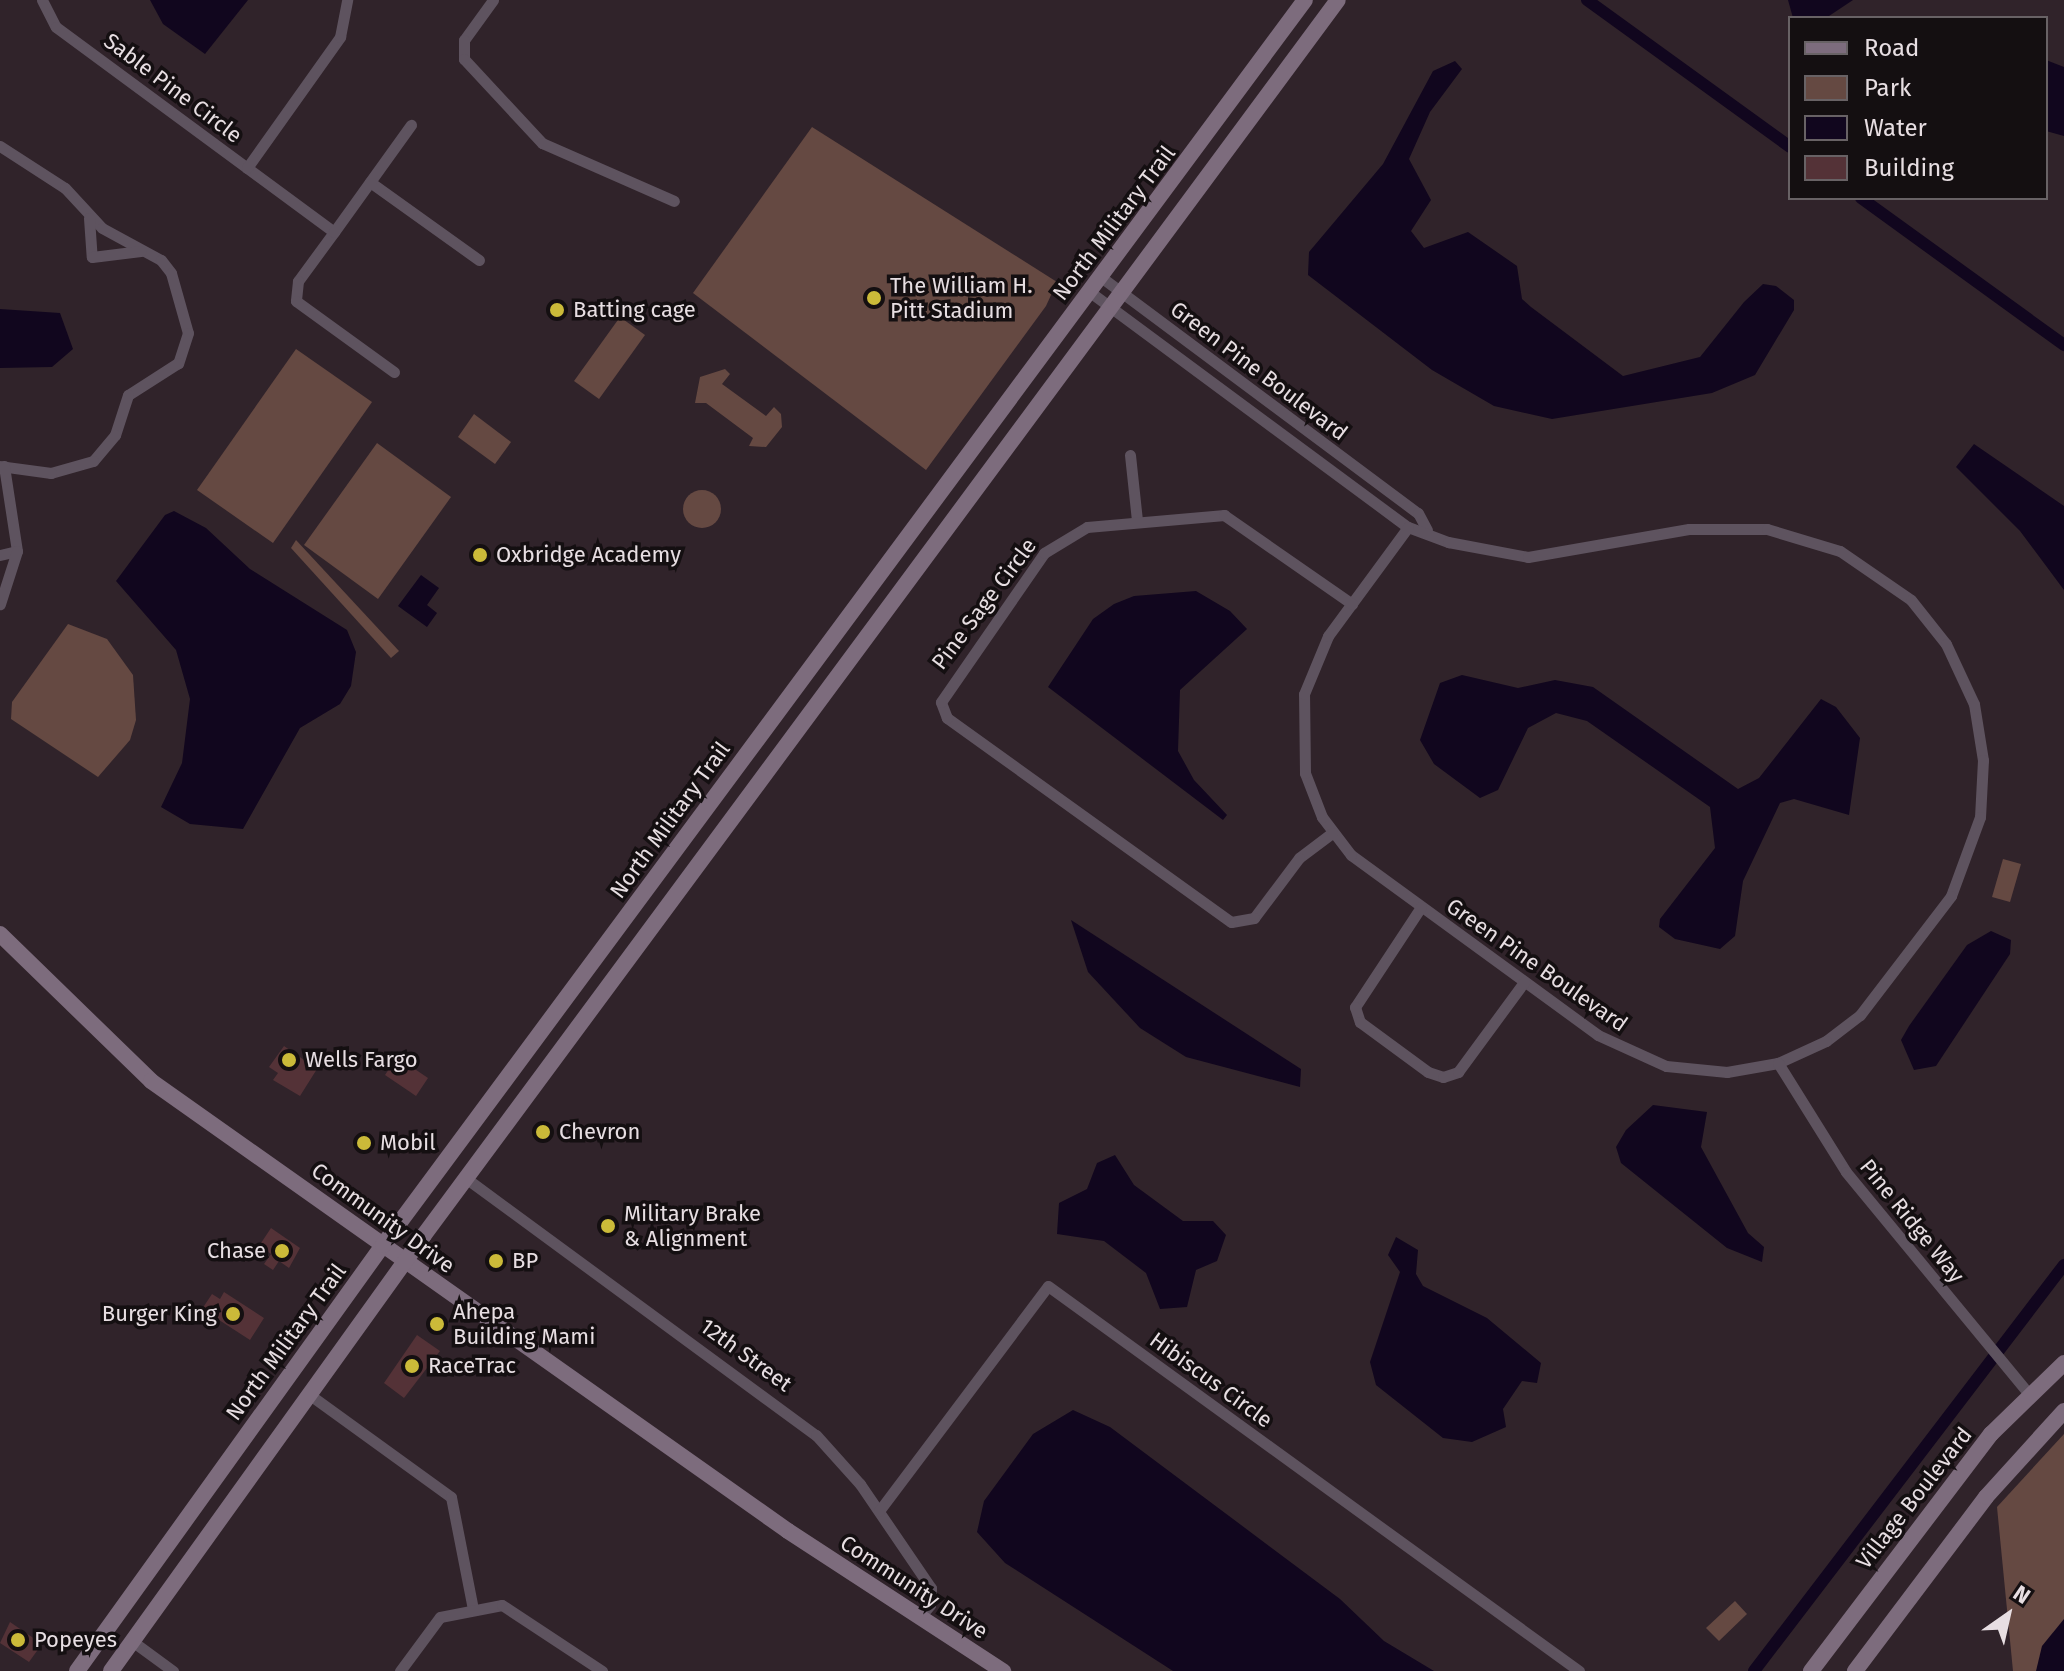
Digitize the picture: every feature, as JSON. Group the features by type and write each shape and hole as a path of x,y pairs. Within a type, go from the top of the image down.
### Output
{"main road":[{"name":"North Military Trail","path":"77,1671 383,1245 1305,0"},
{"path":"113,1669 405,1262 1338,0"},
{"path":"736,767 759,783"},
{"name":"Community Drive","path":"0,934 151,1081 405,1262 1003,1671"},
{"name":"Village Boulevard","path":"1811,1671 1961,1470 2029,1394 2064,1363"},
{"path":"1855,1671 1986,1497 2064,1411"},
{"path":"129,1598 125,1622 132,1641"},
{"path":"108,1627 113,1669"}],"street":[{"name":"Sable Pine Circle","path":"42,0 56,27 247,168 340,37 347,0"},
{"path":"493,0 464,40 464,59 542,143 674,201"},
{"path":"394,372 296,301 298,281 411,125"},
{"path":"0,146 65,188 89,218 141,251 155,255 171,273 187,324 183,357 128,395 111,442 86,466 51,473 2,466 17,551 0,604"},
{"path":"247,168 334,232"},
{"path":"370,182 479,260"},
{"path":"89,218 92,257 141,251"},
{"name":"Green Pine Boulevard","path":"1101,277 1117,301 1408,527 1427,530 1471,550 1528,557 1718,526 1796,535 1840,551 1890,581 1946,644 1974,704 1983,760 1980,817 1963,871 1941,912 1860,1015 1826,1041 1778,1063 1727,1072 1666,1066 1610,1042 1421,907 1332,833 1305,773 1300,718 1317,657 1408,527"},
{"name":"Green Pine Boulevard","path":"1090,292 1117,301 1418,513 1427,530"},
{"path":"1130,455 1137,520"},
{"name":"Pine Sage Circle","path":"1332,833 1299,858 1254,918 1231,922 947,718 941,702 946,686 1044,553 1087,527 1208,512 1231,517 1352,604"},
{"path":"0,555 17,551"},
{"path":"1421,907 1355,1007 1360,1022 1416,1064 1435,1076 1458,1072 1524,982"},
{"name":"Pine Ridge Way","path":"1778,1063 1846,1172 2029,1394"},
{"name":"12th Street","path":"467,1179 791,1413 839,1458 931,1588 930,1605 920,1617"},
{"name":"Hibiscus Circle","path":"879,1511 1048,1286 1579,1671"},
{"path":"310,1395 451,1497 473,1609"},
{"path":"400,1671 440,1617 473,1609 510,1606 602,1671"},
{"path":"132,1641 173,1671"}],"green space":[{"name":"The William H. Pitt Stadium","path":"812,127 1057,282 1046,306 926,470 693,293"},
{"path":"620,317 645,335 599,399 574,381"},
{"path":"296,349 372,402 273,543 197,490"},
{"path":"725,369 730,374 722,384 766,416 774,407 781,414 782,427 766,447 749,446 753,438 706,403 695,403 700,377"},
{"path":"474,414 511,442 495,464 458,437"},
{"path":"377,443 451,497 378,599 304,545"},
{"path":"702,490 715,496 721,509 715,522 702,528 689,522 683,509 689,496"},
{"path":"296,540 399,651 391,658 291,548"},
{"path":"68,624 107,639 133,675 136,720 130,740 98,777 11,719 12,702"},
{"path":"2003,859 2021,864 2010,902 1992,897"},
{"path":"2064,1434 2064,1671 2013,1671 1997,1507"},
{"path":"1735,1601 1747,1614 1719,1641 1706,1628"}],"water":[{"path":"150,0 248,0 205,54 163,24"},
{"path":"1788,0 1853,0 1829,16 1792,16"},
{"path":"1455,61 1462,69 1430,112 1409,159 1431,200 1411,231 1424,248 1468,232 1517,266 1522,299 1623,376 1700,357 1744,302 1763,284 1776,286 1794,300 1794,310 1755,375 1712,393 1552,419 1494,406 1432,370 1308,275 1309,252 1383,164 1433,71"},
{"path":"2048,61 2064,67 2064,136 2048,132"},
{"path":"0,309 60,313 73,349 52,367 0,368"},
{"path":"1974,444 2064,506 2064,590 2020,531 1956,467"},
{"path":"174,511 206,528 250,569 347,630 356,652 351,686 340,704 300,728 243,829 190,824 161,807 182,763 190,699 176,650 116,581 165,515"},
{"path":"421,575 439,588 427,605 437,613 427,627 398,606"},
{"path":"1196,591 1230,611 1247,629 1180,690 1178,751 1194,780 1227,815 1223,820 1048,687 1093,619 1114,604 1134,596"},
{"path":"1462,675 1518,688 1555,680 1593,687 1738,789 1759,778 1821,699 1836,707 1860,738 1849,815 1794,799 1780,803 1743,881 1735,936 1720,949 1675,939 1659,927 1660,919 1715,848 1710,807 1587,721 1556,713 1528,728 1498,790 1480,798 1434,764 1420,740 1440,683"},
{"path":"1071,920 1301,1069 1300,1087 1186,1057 1140,1028 1088,972"},
{"path":"1991,931 2011,940 2010,954 1936,1066 1914,1070 1901,1040 1967,945"},
{"path":"1653,1105 1707,1112 1701,1147 1748,1233 1764,1247 1762,1262 1727,1248 1621,1163 1616,1147 1626,1130"},
{"path":"1115,1155 1134,1185 1183,1221 1213,1221 1226,1235 1217,1261 1196,1270 1187,1307 1160,1309 1146,1273 1104,1241 1057,1234 1059,1203 1087,1189 1097,1163"},
{"path":"1396,1237 1418,1250 1416,1274 1423,1286 1487,1318 1541,1363 1537,1383 1522,1381 1503,1409 1506,1427 1472,1442 1443,1438 1376,1385 1370,1362 1400,1272 1388,1255"},
{"path":"1073,1410 1110,1427 1340,1599 1384,1641 1434,1671 1173,1671 1005,1563 977,1532 984,1501 1033,1434"},
{"path":"2064,1619 2064,1671 2036,1671 2042,1646"}],"building":[{"name":"Wells Fargo","path":"284,1046 317,1069 300,1096 273,1080 278,1073 269,1067"},
{"path":"397,1057 428,1078 416,1096 385,1075"},
{"name":"Chase","path":"271,1228 300,1248 289,1268 279,1261 273,1270 264,1264 271,1254 259,1246"},
{"name":"Burger King","path":"224,1292 264,1318 250,1340 202,1309 212,1294 220,1299"},
{"name":"RaceTrac","path":"417,1335 440,1351 404,1398 384,1383"},
{"name":"Popeyes","path":"10,1622 42,1644 29,1662 0,1643"}],"waterway":[{"path":"1587,0 1788,146"},
{"path":"1864,200 2064,345"},
{"path":"1754,1671 2064,1265"}],"place":[{"name":"The William H. Pitt Stadium","path":"874,298"},
{"name":"Batting cage","path":"557,310"},
{"name":"Oxbridge Academy","path":"480,555"},
{"name":"Wells Fargo","path":"289,1060"},
{"name":"Chevron","path":"543,1132"},
{"name":"Mobil","path":"364,1143"},
{"name":"Military Brake & Alignment","path":"608,1226"},
{"name":"Chase","path":"282,1251"},
{"name":"BP","path":"496,1261"},
{"name":"Burger King","path":"233,1314"},
{"name":"Ahepa Building Mami","path":"437,1324"},
{"name":"RaceTrac","path":"412,1366"},
{"name":"Popeyes","path":"18,1640"}]}
